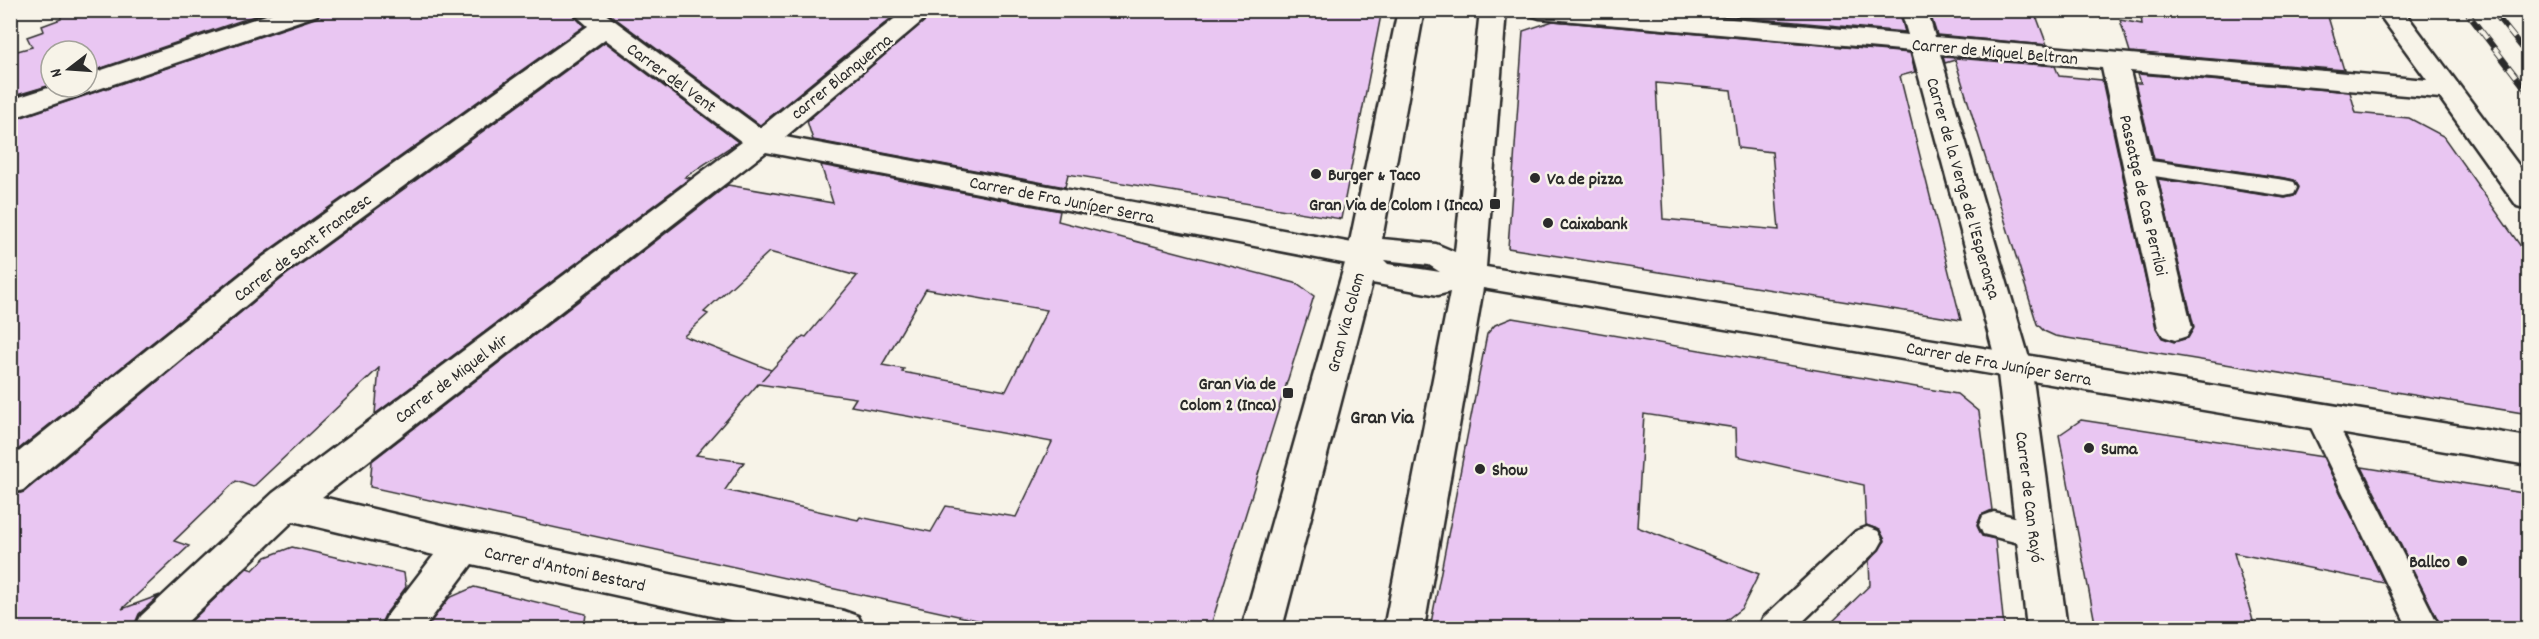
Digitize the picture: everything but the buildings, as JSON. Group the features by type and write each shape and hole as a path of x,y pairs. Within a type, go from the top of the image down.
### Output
{"street":[{"path":"99,80 308,10"},
{"name":"carrer Blanquerna","path":"761,142 922,10"},
{"name":"Gran Via Colom","path":"1262,628 1363,256 1411,10"},
{"path":"1404,628 1469,275 1493,10"},
{"name":"Carrer de Miquel Beltran","path":"1539,10 2451,92"},
{"name":"Carrer de la Verge de l'Esperança","path":"1914,10 2014,365"},
{"path":"2389,10 2529,200"},
{"name":"Carrer del Vent","path":"594,19 761,142"},
{"name":"Carrer de Sant Francesc","path":"10,480 274,265 594,19"},
{"name":"Passatge de Cas Perriloi","path":"2114,62 2175,328"},
{"path":"10,110 43,99"},
{"name":"Carrer de Fra Juníper Serra","path":"761,142 1363,256 1378,274 1438,284 1469,275 2529,452"},
{"name":"Carrer de Miquel Mir","path":"155,628 286,504 761,142"},
{"name":"Carrer de Can Rayó","path":"2014,365 2047,628"},
{"name":"Carrer d'Antoni Bestard","path":"286,504 463,546 844,628"},
{"path":"401,628 463,546"}],"lane":[{"path":"2138,167 2285,188"},
{"path":"2320,417 2424,628"},
{"path":"1994,525 2035,534"},
{"path":"1775,628 1867,540"}],"railway":[{"path":"2465,10 2528,92"},
{"path":"2492,10 2528,55"}],"place":[{"name":"Burger & Taco","path":"1316,174"},
{"name":"Va de pizza","path":"1535,178"},
{"name":"Gran Via de Colom 1 (Inca)","path":"1495,204"},
{"name":"Caixabank","path":"1548,223"},
{"name":"Gran Via de Colom 2 (Inca)","path":"1288,393"},
{"name":"Suma","path":"2089,448"},
{"name":"Show","path":"1480,469"},
{"name":"Ballco","path":"2462,561"}],"district":[{"name":"Gran Via","path":"1382,416"}]}
